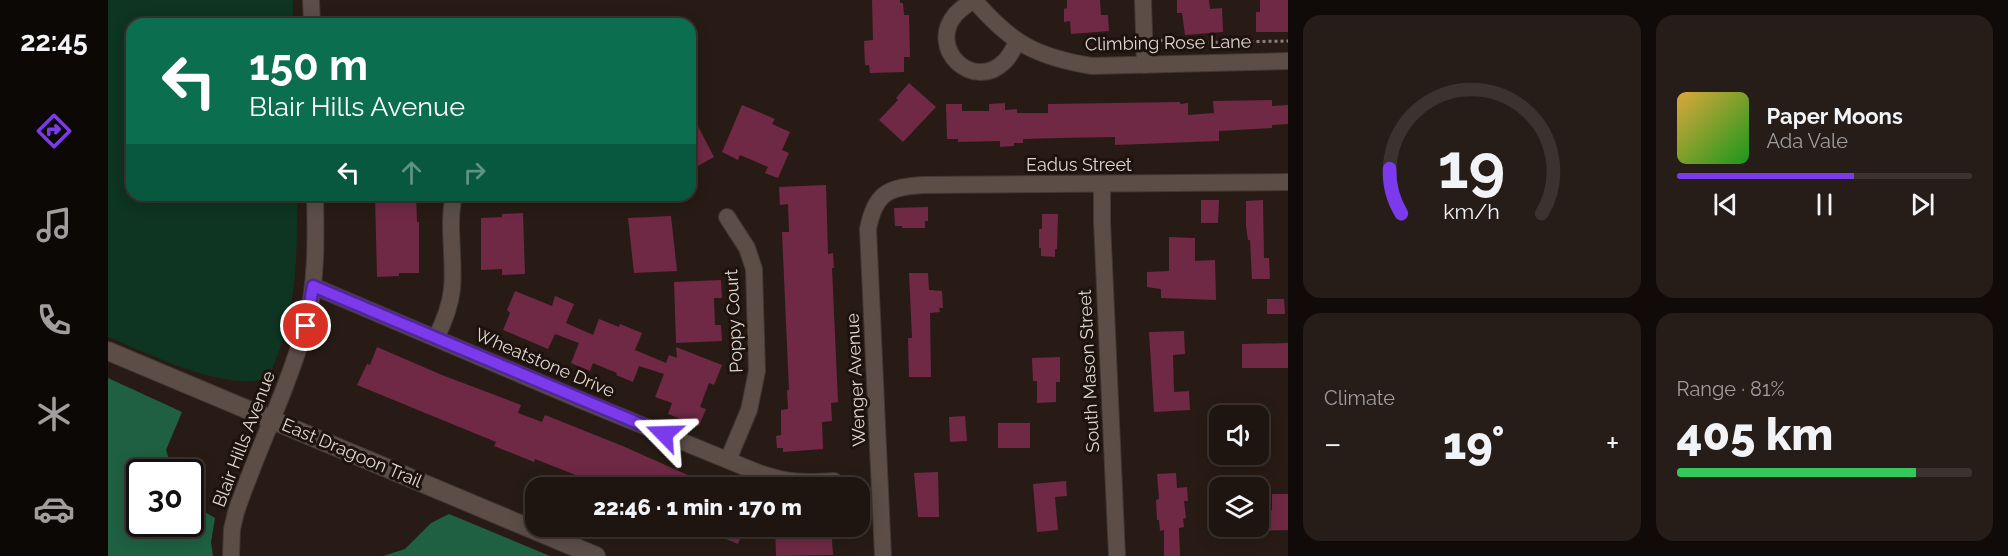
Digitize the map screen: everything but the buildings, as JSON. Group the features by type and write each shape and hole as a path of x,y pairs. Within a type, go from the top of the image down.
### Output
{"street":[{"path":"311,0 312,18"},
{"path":"974,0 1017,42 1006,61 985,72 963,67 953,59 946,35 949,24 956,14 974,0"},
{"path":"1143,0 1145,65"},
{"name":"Climbing Rose Lane","path":"1017,42 1065,61 1092,66 1288,61"},
{"name":"Eadus Street","path":"875,203 892,190 908,186 1288,182"},
{"name":"South Mason Street","path":"1102,184 1117,556"},
{"name":"Blair Hills Avenue","path":"231,556 232,529 236,512 306,326 316,258 315,201"},
{"path":"436,338 445,320 452,287 453,201"},
{"name":"Wenger Avenue","path":"875,203 868,229 883,556"},
{"name":"Poppy Court","path":"727,217 747,248 754,269 757,371 750,410 728,460"},
{"name":"Wheatstone Drive","path":"313,286 578,399 773,477"},
{"name":"East Dragoon Trail","path":"108,351 596,556"}],"path":[{"path":"1158,32 1161,40 1170,43 1288,41"}],"green space":[{"path":"108,0 293,0 293,18 126,18 126,201 297,201 296,266 290,311 268,378 250,381 209,376 108,337"},
{"path":"108,378 182,412 166,450 169,459 126,459 126,537 204,537 204,512 215,518 211,542 213,556 108,556"},
{"path":"449,514 550,556 383,556 405,549 431,523"}],"route":[{"path":"306,326 313,286 664,434"}]}
